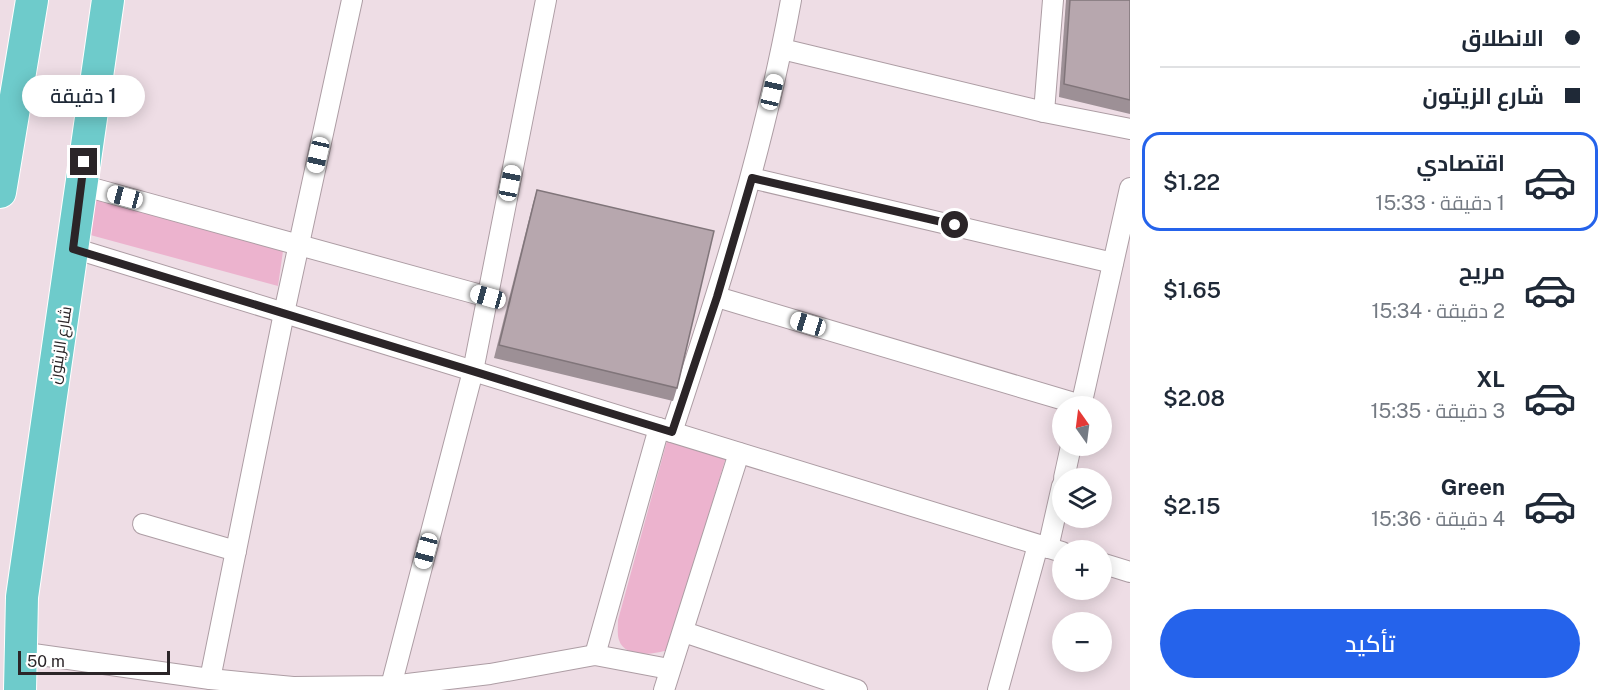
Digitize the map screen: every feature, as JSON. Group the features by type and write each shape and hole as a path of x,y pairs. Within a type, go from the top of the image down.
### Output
{"main road":[{"path":"0,192 32,0"},
{"name":"شارع الزيتون","path":"20,690 19,652 22,597 108,0"}],"street":[{"path":"210,679 284,313 352,0"},
{"path":"391,686 474,371 546,0"},
{"path":"595,656 665,430 717,297 752,178 791,0"},
{"path":"1044,112 1053,0"},
{"path":"782,49 1044,112 1130,129"},
{"path":"752,178 1113,263"},
{"path":"81,185 488,297"},
{"path":"1083,396 1130,188"},
{"path":"73,249 1049,548"},
{"path":"717,297 1052,397"},
{"path":"664,690 739,453"},
{"path":"143,524 236,551"},
{"path":"998,690 1049,548 1053,528"},
{"path":"1112,566 1130,572"},
{"path":"684,632 857,690"},
{"path":"19,652 210,679 293,687 391,686 490,674 595,656 669,669"}],"shaded area":[{"path":"93,196 284,244 278,286 83,233"},
{"path":"667,441 726,457 668,650 641,654 622,646 618,638 618,620"}],"building":[{"path":"1070,0 1130,0 1130,100 1064,84"},
{"path":"537,190 714,231 677,388 499,345"}],"route":[{"path":"84,162 73,249 672,432 717,297 752,178 955,225"}]}
